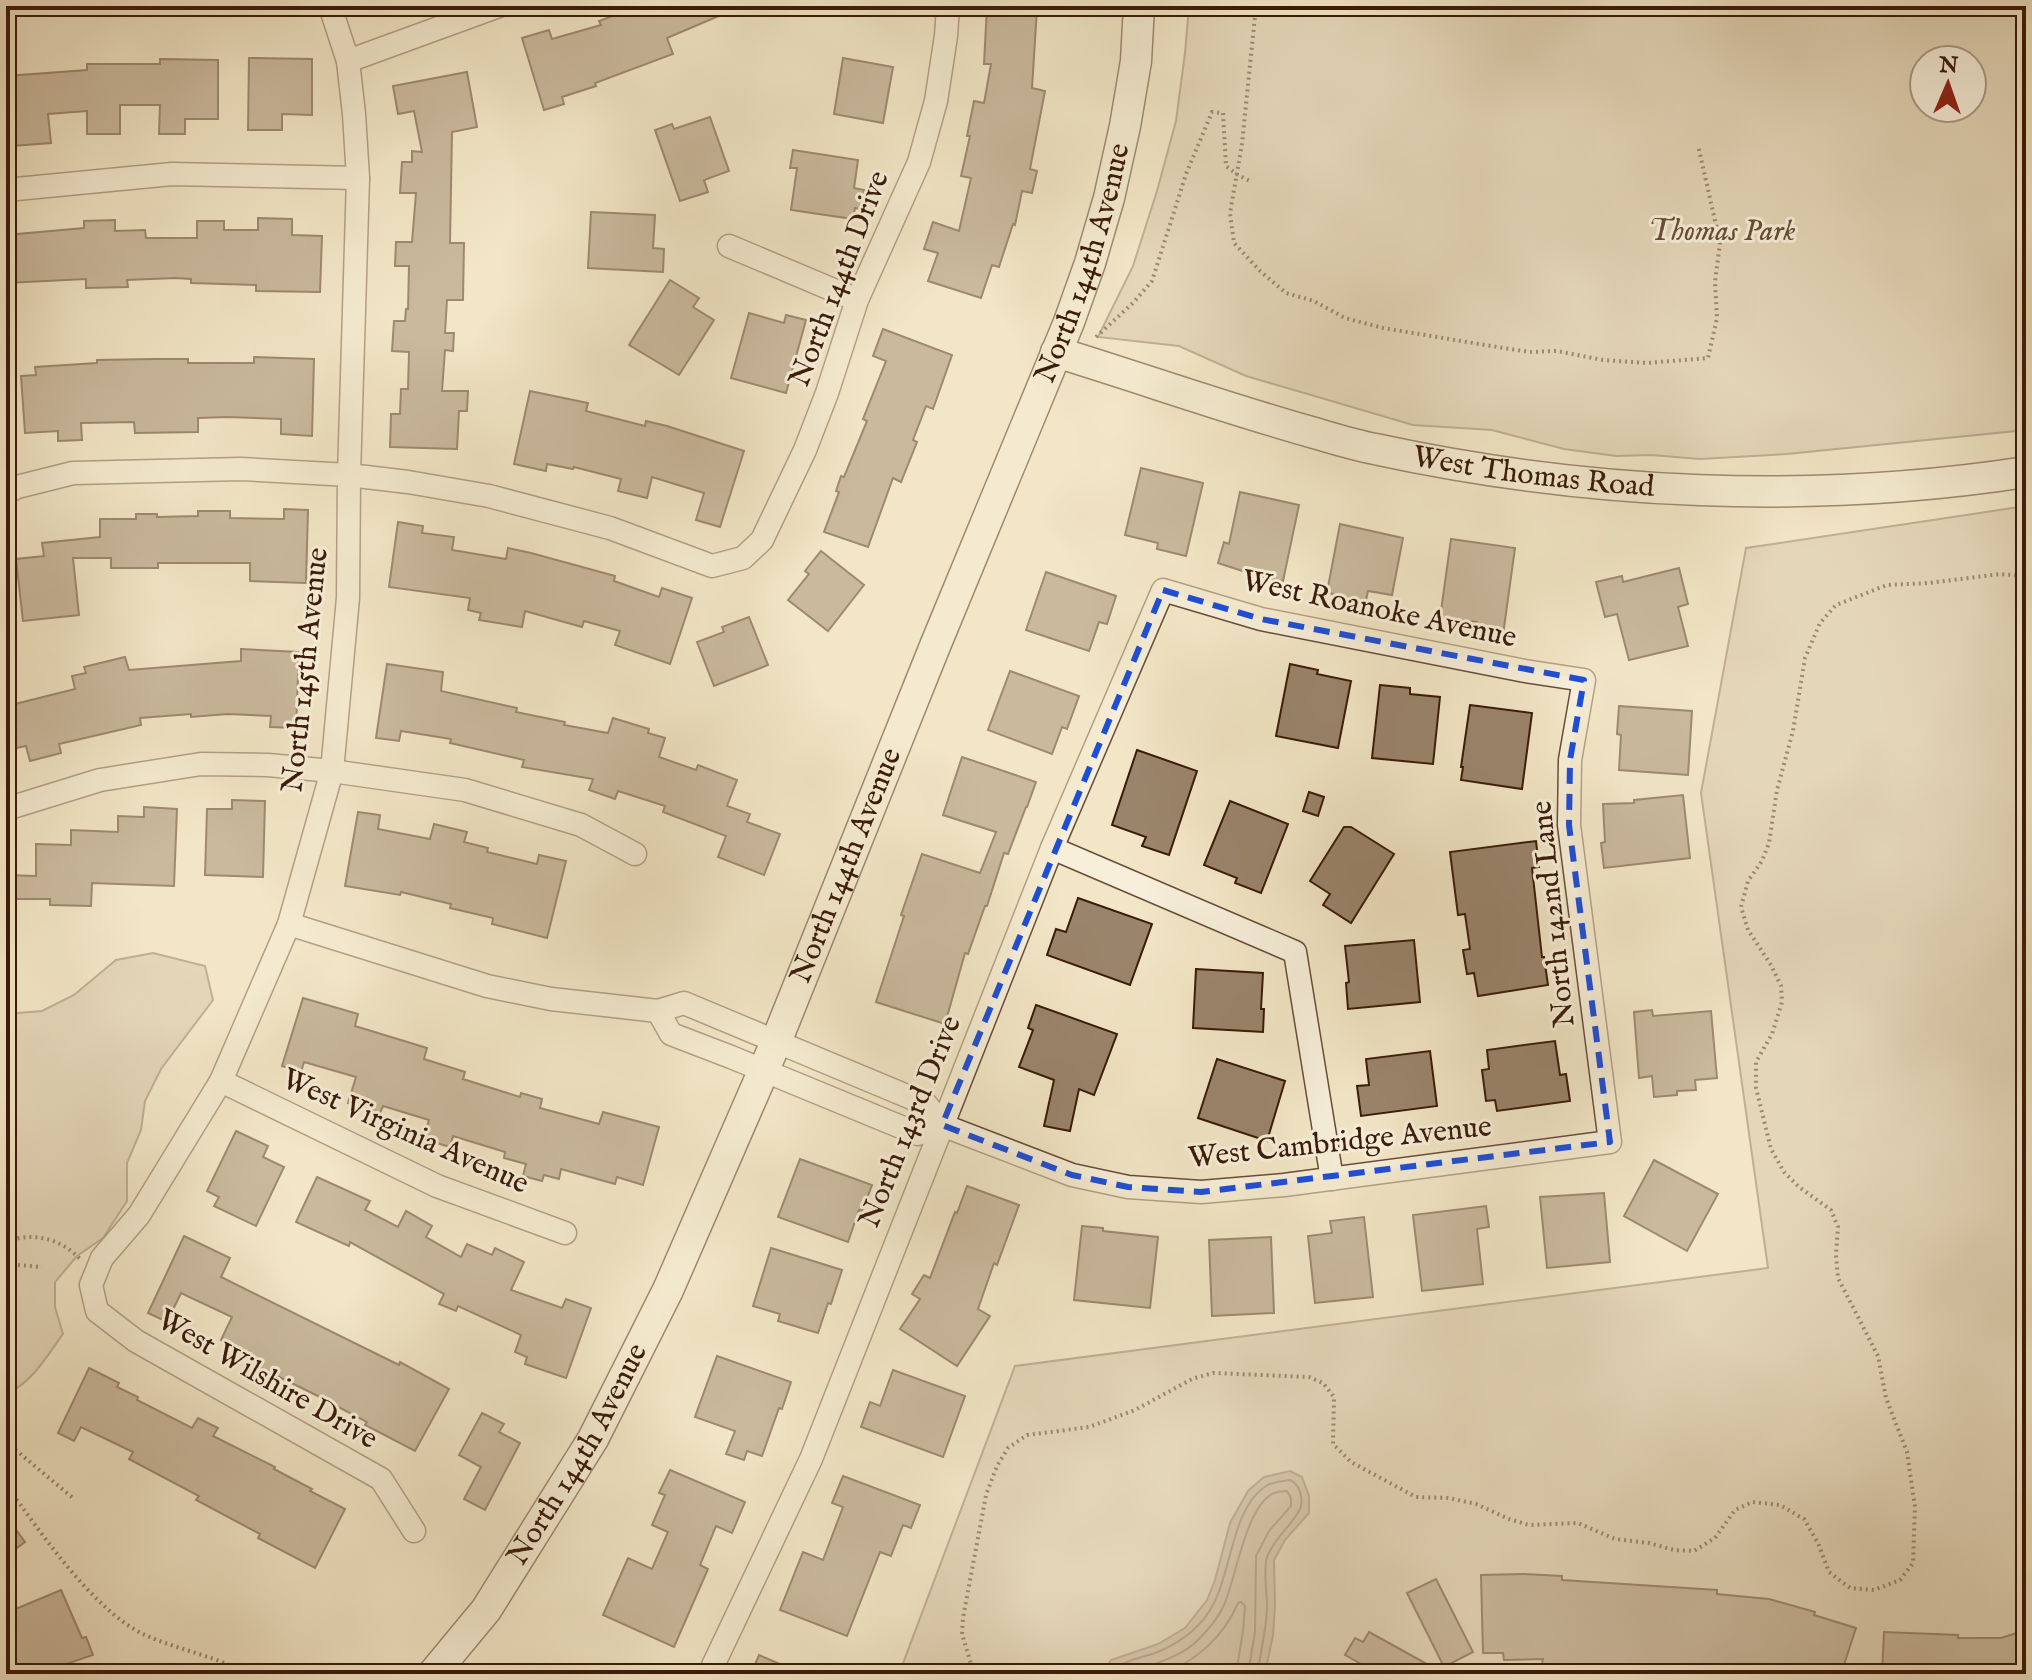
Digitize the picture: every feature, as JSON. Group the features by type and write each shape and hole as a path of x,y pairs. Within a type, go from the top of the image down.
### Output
{"main road":[{"name":"North 144th Avenue","path":"433,1674 486,1610 593,1439 668,1290 776,1042 1090,263 1109,198 1136,61 1139,6"},
{"name":"West Thomas Road","path":"1056,352 1271,421 1372,449 1502,473 1611,486 1770,491 1854,490 2026,472"}],"street":[{"name":"North 145th Avenue","path":"91,1285 102,1258 139,1215 221,1081 289,924 332,771 348,598 358,178 348,61 330,6"},
{"path":"348,61 499,6"},
{"name":"North 144th Drive","path":"349,475 489,496 610,528 712,566 743,558 762,540 805,450 857,300 919,162 936,101 948,6"},
{"path":"6,190 172,174 358,178"},
{"path":"729,246 857,300"},
{"path":"6,493 17,487 73,473 241,469 349,475"},
{"name":"West Roanoke Avenue","path":"1163,590 1261,619 1584,680"},
{"name":"North 143rd Drive","path":"709,1674 811,1459 1052,848 1163,590"},
{"name":"North 142nd Lane","path":"1584,680 1570,760 1569,825 1610,1142"},
{"path":"6,809 100,780 201,764 268,765 465,790 581,825 635,854"},
{"path":"1052,848 1295,952 1332,1179"},
{"name":"West Cambridge Avenue","path":"289,924 487,986 551,999 658,1011 684,1003 926,1104 942,1125 1072,1175 1128,1187 1201,1192 1284,1185 1610,1142"},
{"name":"West Cambridge Avenue","path":"658,1011 671,1034 918,1134 942,1125"},
{"name":"West Virginia Avenue","path":"221,1081 437,1186 565,1233"},
{"path":"869,1114 882,1086"},
{"name":"West Wilshire Drive","path":"91,1285 97,1311 136,1341 381,1479 414,1531"}],"path":[{"path":"1256,6 1238,175 1230,213 1234,243 1286,293 1314,301 1345,318 1383,328 1530,352 1557,351 1603,360 1647,363 1708,358 1717,318 1715,282 1720,243 1698,145"},
{"path":"1056,352 1098,337 1152,281 1186,174 1212,112 1223,113 1226,166 1250,181"},
{"path":"974,1674 962,1634 963,1618 986,1495 1008,1448 1027,1435 1089,1427 1135,1410 1192,1379 1213,1373 1309,1377 1323,1383 1334,1397 1333,1444 1351,1462 1416,1497 1448,1498 1476,1504 1529,1525 1578,1523 1615,1539 1694,1551 1715,1538 1735,1510 1752,1502 1780,1505 1804,1519 1818,1543 1829,1572 1850,1588 1874,1590 1900,1580 1913,1563 1915,1507 1907,1452 1886,1398 1878,1356 1838,1278 1838,1227 1831,1210 1784,1172 1771,1149 1756,1088 1756,1062 1772,1034 1782,1002 1781,986 1748,930 1741,907 1748,881 1762,861 1769,843 1805,658 1820,623 1836,605 1887,585 2000,574 2026,576"},
{"path":"6,1242 46,1238 64,1246 80,1259 91,1285"},
{"path":"6,1264 42,1267"},
{"path":"6,1442 73,1498"},
{"path":"6,1485 64,1562 108,1610 143,1634 230,1664 247,1674"}],"highlighted area":[{"path":"1163,590 1261,619 1584,680 1570,760 1569,825 1610,1142 1201,1192 1128,1187 1072,1175 942,1125"}],"green space":[{"name":"Thomas Park","path":"1189,6 2026,6 2026,430 1787,454 1700,459 1616,456 1564,449 1492,430 1413,425 1246,376 1179,346 1098,337 1133,266 1176,121"},
{"path":"2026,506 2026,1674 899,1674 1015,1366 1768,1268 1701,793 1746,548"},
{"path":"153,953 205,966 213,1000 161,1069 145,1101 141,1130 127,1163 127,1201 103,1238 77,1256 55,1282 55,1307 63,1334 31,1376 6,1394 6,1014 42,1011 74,995 116,960"}],"water":[{"path":"1290,1471 1302,1477 1309,1496 1309,1513 1285,1540 1274,1560 1273,1635 1265,1674 1102,1674 1111,1660 1158,1644 1185,1628 1207,1600 1230,1523 1248,1491 1264,1477"}],"building":[{"path":"624,6 742,6 667,38 673,54 562,97 564,104 544,110 522,38 549,30 552,39 601,25 599,21 626,11"},
{"path":"987,6 1037,9 1032,88 1045,91 1030,169 1037,171 1032,193 1022,191 1015,225 999,267 992,265 981,298 928,281 938,253 924,249 933,222 959,231 971,178 961,176 970,136 967,136 974,101 984,103 991,64 984,64"},
{"path":"249,58 312,59 312,115 282,114 282,130 248,130"},
{"path":"843,58 893,67 883,123 834,114"},
{"path":"160,59 218,60 218,119 185,119 185,134 159,134 160,105 120,105 120,134 87,134 87,111 48,114 51,143 12,146 7,76 87,70 87,64 160,64"},
{"path":"467,72 477,127 452,132 450,243 464,243 463,300 447,300 445,333 454,333 453,351 445,350 442,391 468,391 467,411 459,411 457,449 390,447 391,414 400,414 401,389 408,389 409,352 392,351 394,321 405,321 408,309 409,266 395,266 396,242 412,242 416,193 400,193 402,162 412,162 412,151 422,152 414,111 398,114 393,86"},
{"path":"710,117 729,171 704,180 708,192 680,201 655,130 672,124 674,129"},
{"path":"793,150 858,160 854,188 864,190 861,209 855,208 853,219 791,210 797,168 790,168"},
{"path":"591,212 655,215 653,248 664,249 663,272 588,268"},
{"path":"258,218 292,219 292,235 322,236 320,292 256,291 256,285 191,283 191,279 175,278 127,280 128,287 86,288 86,279 6,283 6,235 84,228 84,221 115,220 115,231 145,230 146,238 197,238 197,221 224,221 224,230 258,230"},
{"path":"670,280 699,298 693,307 714,320 679,375 629,345"},
{"path":"749,313 784,323 786,315 806,320 786,393 731,378"},
{"path":"883,329 952,355 933,409 926,406 913,440 917,442 901,482 893,478 868,547 824,532 839,492 836,491 841,476 844,477 867,421 863,419 886,361 873,356"},
{"path":"254,357 314,359 312,436 281,434 281,419 227,417 198,418 198,432 135,433 134,422 81,423 82,440 58,441 58,431 25,433 21,376 36,375 35,367 97,363 97,360 188,359 188,363 254,363"},
{"path":"530,391 588,403 586,411 645,426 646,421 667,426 744,451 720,527 696,520 704,493 652,477 647,498 618,491 621,479 574,467 547,464 546,471 514,464"},
{"path":"1141,468 1203,483 1186,556 1157,549 1158,543 1125,535"},
{"path":"1240,492 1299,505 1283,581 1218,563 1224,542 1229,544"},
{"path":"284,509 308,510 306,583 250,581 250,563 158,563 158,568 111,568 111,558 73,558 79,615 23,621 16,559 44,556 42,543 100,537 100,519 136,519 136,514 198,516 198,511 230,511 230,518 284,519"},
{"path":"398,522 423,526 422,533 454,537 452,550 506,559 508,548 615,576 614,581 659,597 662,588 692,598 670,664 615,645 620,631 584,621 582,627 525,611 522,627 479,620 481,613 468,610 470,598 389,587"},
{"path":"1340,524 1403,538 1392,595 1368,591 1365,605 1327,592"},
{"path":"1451,539 1515,548 1503,635 1476,631 1477,622 1440,618"},
{"path":"821,551 864,585 828,631 788,600 809,574 805,571"},
{"path":"1679,568 1688,604 1678,607 1688,646 1629,660 1617,614 1605,617 1596,582 1622,576 1623,582"},
{"path":"1046,572 1116,596 1107,624 1099,622 1089,651 1026,630"},
{"path":"749,617 768,665 714,686 697,642 724,632 722,627"},
{"path":"241,649 299,652 296,728 270,727 271,716 228,714 191,717 191,714 140,718 141,725 59,744 61,753 30,761 26,746 6,750 6,727 12,726 7,706 75,689 72,676 86,673 84,667 125,657 129,670 241,661"},
{"path":"387,664 443,672 441,691 517,708 516,712 565,722 564,725 608,733 613,718 649,729 648,733 665,738 659,757 696,770 698,765 737,780 727,806 750,814 747,822 780,834 764,875 718,857 726,836 663,812 665,806 618,791 615,799 589,790 593,779 522,767 524,760 450,743 451,739 401,731 399,741 376,738"},
{"path":"1290,664 1351,681 1338,748 1276,736"},
{"path":"1010,671 1079,696 1067,729 1062,727 1052,754 988,730"},
{"path":"1380,685 1410,688 1410,694 1440,697 1433,764 1372,758"},
{"path":"1470,705 1532,713 1522,789 1461,780"},
{"path":"1619,706 1692,711 1688,775 1619,770"},
{"path":"1137,750 1197,771 1169,855 1142,846 1146,837 1112,825"},
{"path":"962,757 1036,782 1008,854 1004,853 968,954 965,953 945,1024 876,1002 922,854 980,873 996,832 943,815"},
{"path":"1309,792 1324,797 1318,816 1303,811"},
{"path":"1683,795 1690,858 1604,868 1601,843 1605,842 1603,804 1634,803 1634,800"},
{"path":"232,800 265,801 263,877 205,875 207,809 232,809"},
{"path":"1230,801 1288,824 1261,893 1235,883 1237,878 1204,865"},
{"path":"144,807 177,809 174,886 92,883 91,906 50,905 50,899 6,899 6,875 36,876 36,844 71,845 71,830 118,832 118,816 144,817"},
{"path":"358,812 380,815 378,829 430,839 434,824 467,832 464,842 488,848 487,852 537,864 539,855 566,861 547,938 492,924 493,918 450,908 451,904 401,892 400,895 345,886"},
{"path":"1344,827 1351,827 1394,854 1351,923 1323,905 1330,894 1310,881"},
{"path":"1536,841 1539,867 1532,868 1548,985 1478,996 1474,973 1467,974 1463,950 1470,949 1465,914 1458,915 1450,852"},
{"path":"1078,898 1152,924 1130,985 1047,955 1056,929 1066,932"},
{"path":"1414,940 1420,1002 1348,1009 1345,946"},
{"path":"1196,969 1263,973 1263,1032 1193,1028"},
{"path":"303,998 358,1014 355,1026 427,1048 424,1059 465,1072 463,1079 520,1097 521,1093 542,1099 540,1108 599,1124 603,1112 659,1127 643,1185 617,1177 615,1184 561,1169 559,1179 544,1175 542,1181 523,1176 526,1164 504,1158 505,1152 453,1136 450,1147 423,1139 429,1120 383,1106 380,1113 348,1103 356,1077 304,1062 301,1072 282,1066"},
{"path":"1036,1005 1117,1034 1094,1095 1079,1089 1070,1131 1044,1126 1054,1080 1019,1067 1033,1030 1028,1028"},
{"path":"1652,1010 1653,1016 1711,1011 1717,1078 1695,1080 1696,1090 1654,1097 1652,1076 1639,1078 1634,1012"},
{"path":"1555,1041 1560,1075 1566,1074 1570,1101 1497,1111 1495,1100 1486,1101 1482,1070 1489,1069 1487,1050"},
{"path":"1430,1051 1437,1106 1361,1116 1357,1086 1369,1085 1366,1059"},
{"path":"1217,1059 1285,1081 1267,1141 1198,1118"},
{"path":"236,1131 268,1146 263,1157 284,1167 256,1226 214,1206 219,1197 207,1191"},
{"path":"800,1159 872,1185 848,1242 778,1217"},
{"path":"1654,1160 1718,1194 1687,1251 1624,1216"},
{"path":"317,1177 370,1201 365,1210 398,1227 406,1211 432,1226 426,1237 461,1257 467,1244 492,1255 495,1248 524,1262 511,1290 562,1308 566,1299 591,1308 566,1378 525,1364 527,1357 515,1352 521,1335 458,1306 456,1311 439,1304 444,1294 350,1242 349,1246 296,1222"},
{"path":"967,1186 1019,1205 978,1309 990,1316 957,1366 900,1329 920,1299 912,1294 924,1275 930,1278"},
{"path":"1604,1193 1610,1262 1547,1268 1540,1197"},
{"path":"1486,1206 1489,1227 1477,1229 1483,1284 1422,1291 1413,1215"},
{"path":"1364,1217 1373,1297 1315,1303 1308,1236 1332,1233 1330,1221"},
{"path":"1082,1226 1158,1237 1150,1308 1074,1300"},
{"path":"184,1236 230,1258 221,1277 399,1365 400,1362 449,1389 415,1451 314,1394 273,1374 271,1380 249,1369 255,1357 221,1340 232,1317 181,1293 167,1322 148,1313"},
{"path":"1271,1237 1274,1313 1212,1316 1209,1240"},
{"path":"771,1248 842,1270 818,1333 778,1321 780,1314 753,1306"},
{"path":"717,1356 791,1382 762,1456 747,1451 744,1460 726,1454 735,1431 695,1417"},
{"path":"89,1368 119,1383 117,1387 138,1397 137,1400 192,1428 198,1418 218,1428 213,1436 275,1467 312,1489 310,1491 345,1509 315,1568 196,1500 199,1496 129,1459 133,1452 81,1427 74,1441 58,1433"},
{"path":"893,1370 965,1396 943,1457 861,1427 870,1402 880,1406"},
{"path":"482,1413 504,1424 499,1432 520,1443 485,1510 464,1499 481,1467 459,1455"},
{"path":"670,1470 745,1502 732,1533 716,1526 700,1565 708,1569 674,1647 603,1615 628,1558 652,1569 668,1532 652,1525 665,1495 659,1493"},
{"path":"843,1476 920,1505 911,1528 903,1525 891,1556 880,1552 847,1636 780,1610 803,1552 823,1560 843,1507 832,1503"},
{"path":"6,1516 25,1542 6,1556"},
{"path":"1481,1575 1562,1576 1562,1580 1717,1590 1717,1594 1769,1599 1856,1628 1841,1674 1699,1674 1699,1671 1595,1669 1542,1664 1543,1659 1504,1660 1503,1653 1483,1653"},
{"path":"1436,1579 1473,1652 1444,1667 1407,1593"},
{"path":"61,1590 93,1655 57,1667 60,1674 6,1674 6,1613"},
{"path":"2026,1630 2026,1674 1882,1674 1884,1632 2001,1638"},
{"path":"1369,1632 1445,1674 1379,1674 1345,1655 1355,1638 1363,1642"},
{"path":"759,1655 803,1674 751,1674"}]}
